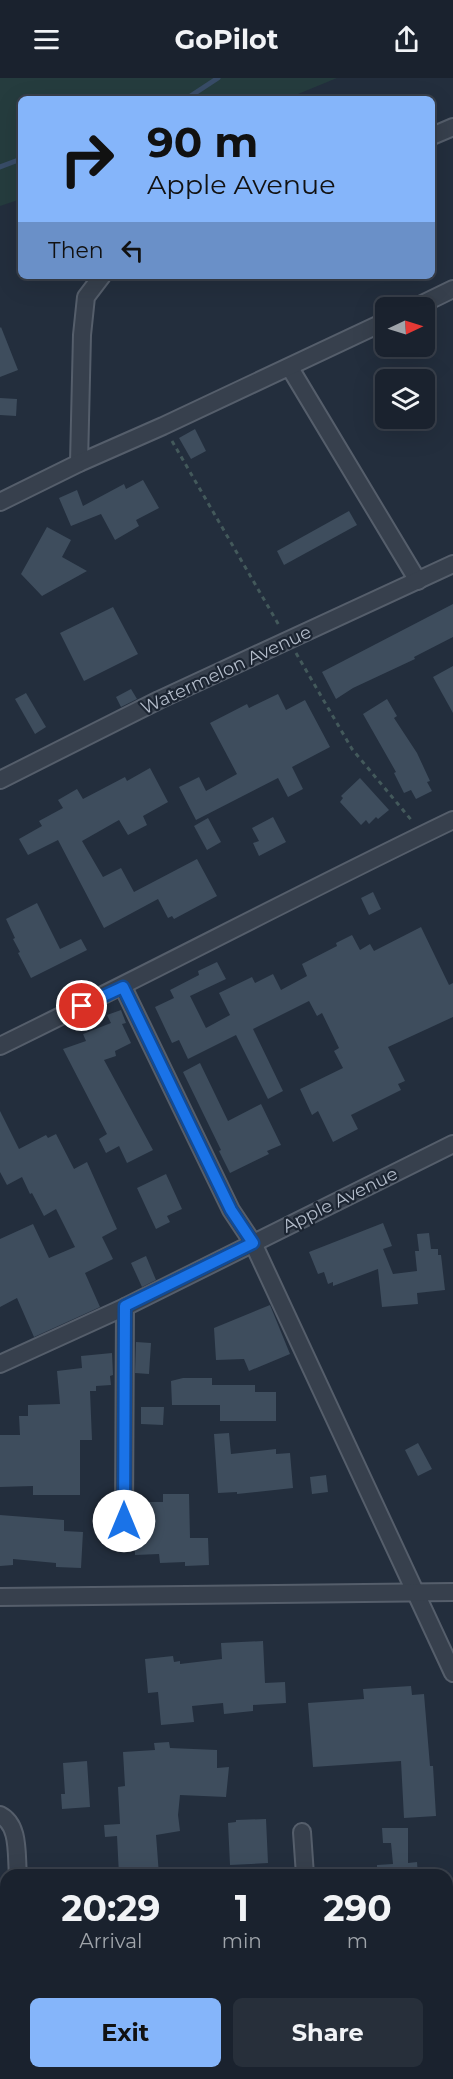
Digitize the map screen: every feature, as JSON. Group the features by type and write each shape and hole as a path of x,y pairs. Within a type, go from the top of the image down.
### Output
{"street":[{"path":"435,135 453,127"},
{"path":"79,463 82,335 86,297 100,279"},
{"path":"435,298 453,289"},
{"path":"0,502 79,463 290,368 375,326"},
{"path":"290,368 418,581"},
{"name":"Watermelon Avenue","path":"0,780 159,700 453,564"},
{"path":"0,1046 123,987 345,872 453,820"},
{"path":"123,987 231,1210 253,1243 453,1673"},
{"name":"Apple Avenue","path":"0,1364 125,1306 453,1144"},
{"path":"124,1521 125,1306"},
{"path":"0,1597 453,1593"},
{"path":"0,1815 7,1819 15,1834 18,1869"},
{"path":"302,1832 305,1869"}],"green space":[{"path":"0,78 337,78 293,96 18,96 18,200 0,206"}],"building":[{"path":"0,328 18,370 0,377"},
{"path":"0,398 17,399 16,416 0,415"},
{"path":"195,429 206,451 191,459 179,438"},
{"path":"143,480 159,508 136,520 139,526 115,540 101,514 71,526 59,498 77,490 83,506 124,484 126,489"},
{"path":"349,511 357,525 284,565 277,551"},
{"path":"47,527 71,540 62,557 87,571 42,596 21,574"},
{"path":"453,604 453,637 336,699 322,672"},
{"path":"113,607 138,654 84,681 60,633"},
{"path":"453,666 453,713 433,677"},
{"path":"131,689 137,699 121,707 116,697"},
{"path":"26,693 46,727 35,734 15,699"},
{"path":"278,694 286,710 305,700 330,747 292,767 303,789 288,797 278,778 196,820 179,787 199,777 206,791 237,774 210,723 247,704 249,708"},
{"path":"387,699 397,716 394,718 417,753 430,781 427,782 432,791 416,799 411,790 404,793 394,773 396,772 363,714"},
{"path":"150,768 168,802 143,816 147,825 128,835 119,820 82,841 103,877 121,868 134,892 197,859 217,896 174,919 172,916 168,918 158,899 104,928 58,840 28,855 19,839 42,826 39,821 63,808 58,800 77,789 83,799 125,777 127,781"},
{"path":"360,778 389,810 369,824 366,820 361,825 340,802 343,798 341,796"},
{"path":"273,817 286,842 259,856 253,843 259,841 252,828"},
{"path":"208,818 221,842 207,850 194,826"},
{"path":"373,892 381,909 369,915 361,898"},
{"path":"37,903 60,949 81,939 87,950 31,978 18,953 20,952 6,919"},
{"path":"421,927 449,985 453,983 453,1017 388,1047 405,1081 398,1084 401,1090 351,1115 358,1129 333,1142 318,1111 312,1115 300,1089 343,1068 334,1051 339,1048 322,1013 317,1016 309,1001 253,1029 283,1091 268,1099 236,1035 188,1059 179,1040 172,1043 155,1007 174,998 170,990 199,975 198,971 217,962 226,979 190,996 206,1028 230,1015 219,993 252,977 255,983 273,974 281,990 307,976 302,964 337,946 336,943 352,935 360,950 370,944 374,951"},
{"path":"121,1010 126,1023 122,1024 131,1043 115,1051 116,1056 104,1060 153,1150 127,1163 119,1146 106,1153 99,1139 107,1134 63,1049 86,1041 83,1034 111,1023 107,1015"},
{"path":"200,1063 228,1121 261,1104 281,1145 267,1151 269,1154 230,1173 183,1072"},
{"path":"0,1111 19,1149 46,1135 48,1138 56,1134 74,1169 87,1162 117,1229 102,1237 113,1259 85,1273 100,1307 34,1337 17,1298 0,1307 0,1239 33,1224 49,1258 75,1247 56,1209 44,1216 22,1177 7,1185 0,1172"},
{"path":"166,1174 182,1209 167,1216 170,1222 156,1229 137,1188"},
{"path":"383,1223 392,1246 383,1249 393,1274 417,1271 415,1251 419,1251 417,1234 429,1233 431,1249 438,1249 438,1255 441,1255 445,1290 417,1293 418,1304 382,1307 378,1269 333,1286 333,1282 328,1284 324,1272 318,1274 309,1252"},
{"path":"146,1256 156,1280 142,1287 131,1263"},
{"path":"270,1305 290,1354 249,1371 244,1359 216,1360 214,1328"},
{"path":"136,1342 151,1343 149,1374 135,1373"},
{"path":"112,1353 111,1385 96,1386 96,1391 90,1391 92,1440 80,1440 80,1495 33,1495 33,1486 0,1487 0,1435 20,1435 19,1416 28,1416 28,1405 60,1404 57,1371 82,1368 81,1356"},
{"path":"183,1378 212,1378 212,1385 255,1385 255,1392 276,1392 276,1421 220,1421 220,1405 172,1405 171,1381"},
{"path":"141,1407 164,1407 163,1425 141,1424"},
{"path":"229,1433 231,1454 276,1449 276,1454 290,1453 293,1488 237,1494 237,1492 218,1493 214,1434"},
{"path":"418,1443 432,1469 418,1476 405,1450"},
{"path":"326,1475 328,1492 312,1494 310,1477"},
{"path":"163,1494 189,1494 190,1538 208,1538 209,1565 185,1566 185,1562 160,1563 159,1554 135,1555 134,1532 145,1532 144,1502 163,1502"},
{"path":"0,1515 64,1520 64,1531 83,1532 81,1568 56,1567 56,1563 13,1559 13,1565 0,1566"},
{"path":"263,1641 265,1683 285,1682 286,1703 253,1705 253,1711 224,1714 223,1703 192,1706 194,1722 161,1725 158,1692 148,1693 145,1659 173,1656 174,1662 180,1661 180,1664 222,1659 221,1643"},
{"path":"411,1686 412,1695 424,1694 430,1766 433,1766 436,1816 404,1818 401,1761 313,1767 308,1703 364,1699 363,1689"},
{"path":"169,1742 170,1748 217,1750 217,1768 229,1767 226,1797 180,1795 178,1815 180,1831 156,1835 159,1869 119,1869 117,1836 105,1837 104,1825 120,1824 118,1787 125,1786 123,1752 155,1750 154,1743"},
{"path":"87,1761 90,1807 62,1809 61,1794 65,1794 63,1763"},
{"path":"266,1819 268,1863 230,1865 228,1823 236,1822 236,1820"},
{"path":"382,1828 408,1828 408,1863 417,1862 418,1869 377,1869 377,1865 393,1864 391,1843 383,1843"}],"waterway":[{"path":"191,96 218,78"},
{"path":"0,167 18,160"}],"route":[{"path":"82,1006 123,987 231,1210 253,1243 125,1306 124,1521"}]}
